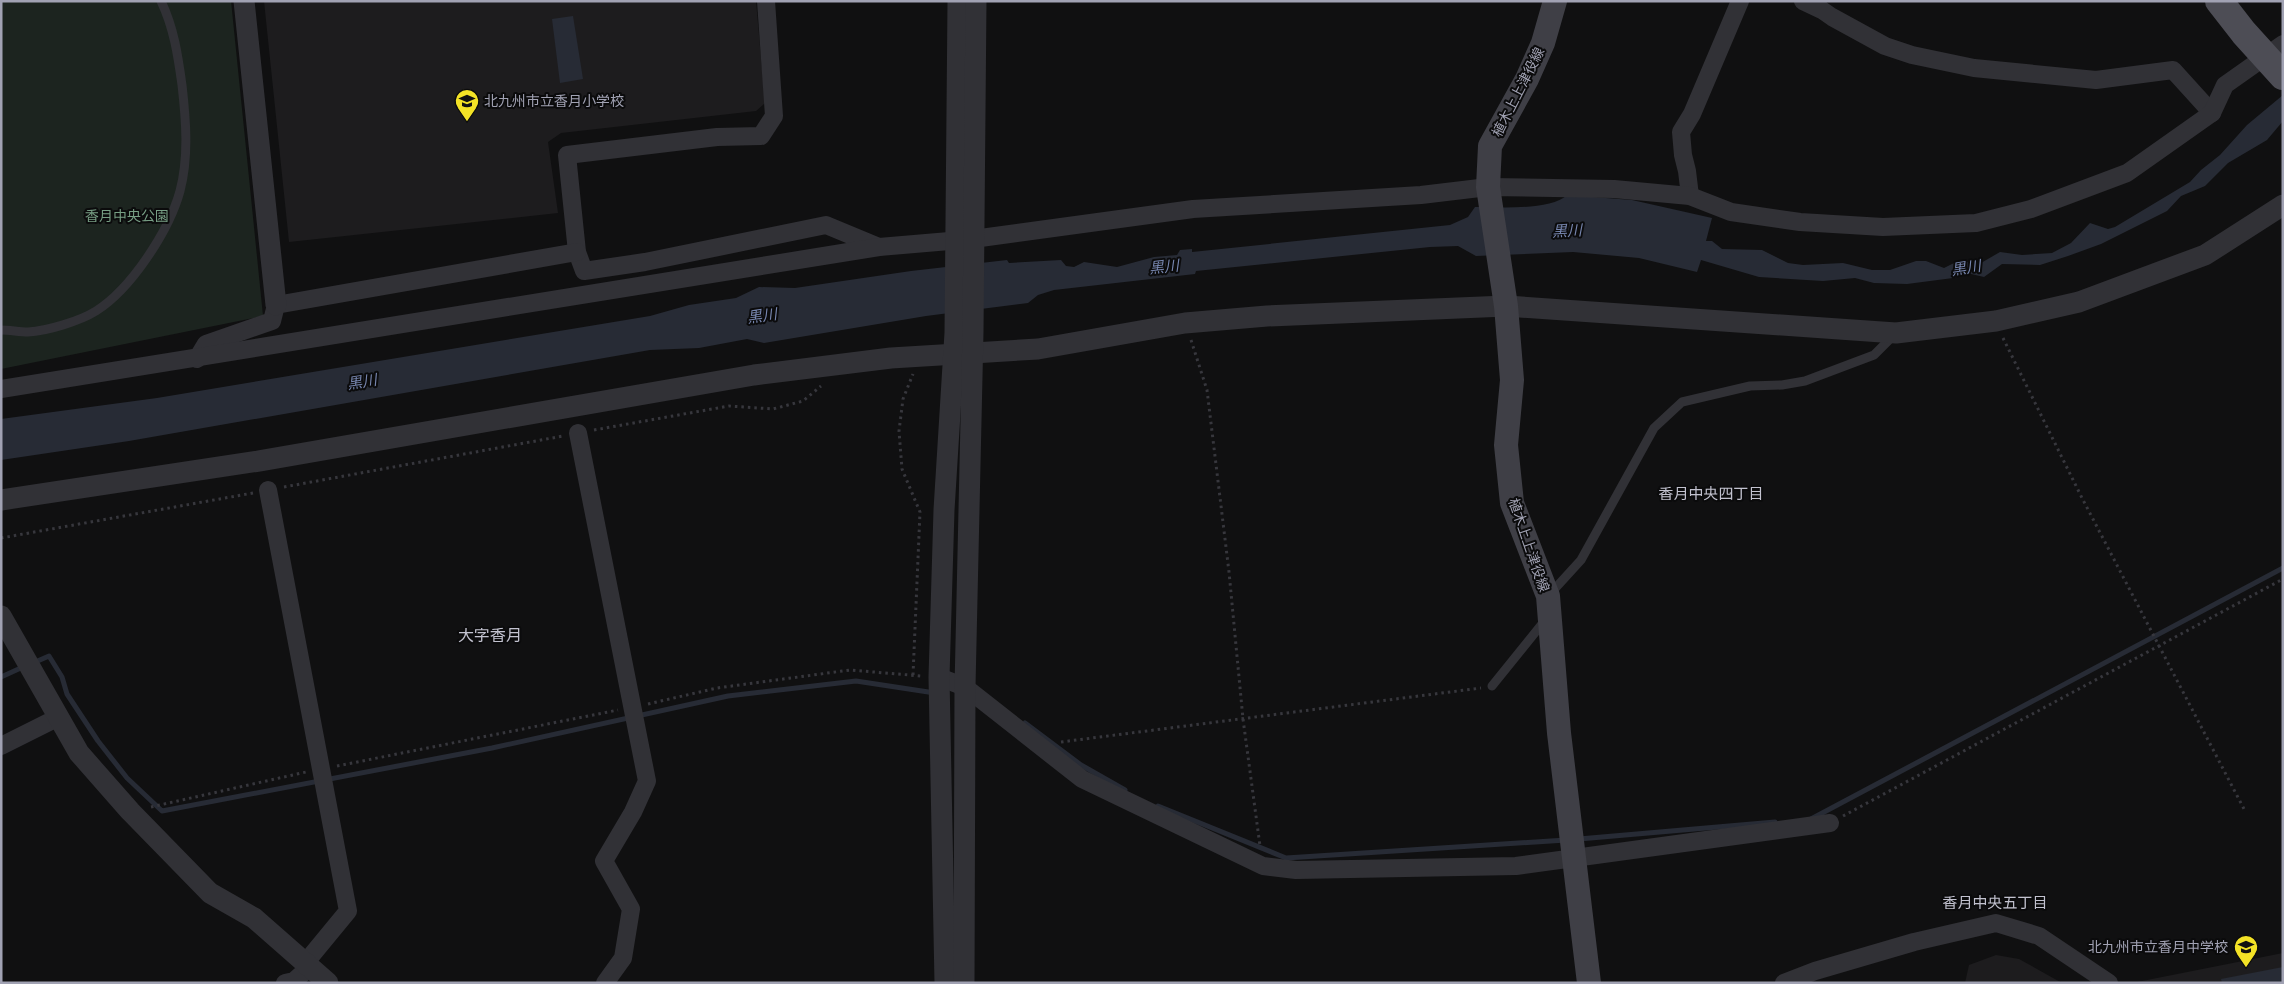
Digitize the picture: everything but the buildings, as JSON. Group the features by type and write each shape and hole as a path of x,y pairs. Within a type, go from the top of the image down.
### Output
{"main road":[{"name":"植木上上津役線","path":"1555,1 1543,43 1527,79 1490,146 1490,194 1506,306 1512,380 1506,445 1512,503 1549,605 1559,733 1589,983"},
{"path":"2219,1 2244,33 2276,60"}],"street":[{"path":"197,359 206,344 272,321 276,304 244,1"},
{"path":"766,1 774,116 761,136 717,137 567,155 577,252 584,271 645,262 826,225 879,247"},
{"path":"945,983 939,677 944,510 964,332 964,240 958,1"},
{"path":"964,240 976,1"},
{"path":"1690,196 1681,132 1692,114 1740,1"},
{"path":"1803,1 1885,46 1912,55 1974,68 2096,80 2173,70 2212,112"},
{"path":"1,389 197,359 879,247 964,240 1193,209 1421,195 1490,194 1614,188 1690,196 1732,212 1800,222 1884,227 1976,223 2031,209 2127,172 2212,112 2225,85 2276,60"},
{"path":"1,500 259,461 754,375 891,358 1038,349 1185,323 1267,316 1506,306 1896,333 1996,321 2078,302 2205,255 2283,205"},
{"path":"276,304 577,252"},
{"path":"962,354 965,687 964,983"},
{"path":"578,433 647,781 633,812 604,861 631,909 624,958 605,983"},
{"path":"268,490 348,911 309,964 294,981 285,983"},
{"path":"1,616 79,753 130,812 210,893 254,918 309,964 328,983"},
{"path":"939,677 965,687 1082,779 1263,866 1296,870 1516,866 1697,843 1830,823"},
{"path":"1,746 59,717"},
{"path":"1784,983 1815,971 1914,942 1996,923 2039,936 2109,983"}],"lane":[{"path":"1,330 28,332 60,326 96,311 120,290 149,257 164,227 180,192 186,148 178,51 170,19 161,1"},
{"path":"1492,686 1581,560 1654,428 1682,402 1750,386 1782,385 1804,381 1874,355 1896,333"}],"path":[{"path":"1996,321 2013,361 2077,490 2160,644 2244,810"},
{"path":"1185,323 1207,390 1228,563 1243,719 1263,866"},
{"path":"906,372 915,370 903,399 899,431 902,469 920,512 913,675"},
{"path":"1,538 729,406 773,409 804,401 823,384"},
{"path":"1830,823 2283,579"},
{"path":"130,812 320,769 631,708 718,688 850,670 939,677"},
{"path":"1038,744 1492,686"}],"shaded area":[{"name":"北九州市立香月小学校","path":"264,1 756,1 765,103 756,111 561,133 548,142 558,213 289,242"},
{"name":"北九州市立香月中学校","path":"2283,953 2283,983 2137,983 2137,982"},
{"name":"北九州市立香月中学校","path":"1996,955 2019,959 2062,983 1965,983 1969,965"}],"green space":[{"name":"香月中央公園","path":"1,1 231,1 263,316 1,369"}],"water":[{"path":"573,16 583,79 560,83 552,19"},
{"name":"黒川","path":"2283,95 2283,121 2267,140 2228,163 2205,186 2181,196 2167,211 2101,244 2068,256 2040,265 2002,264 1984,277 1967,273 1953,278 1907,284 1874,283 1855,278 1823,281 1759,277 1701,260 1697,272 1639,258 1573,252 1476,256 1458,246 1430,247 1196,271 1195,274 1054,290 1038,295 1028,303 926,316 764,343 747,339 699,348 650,350 129,441 1,460 1,419 157,398 650,316 689,305 736,298 759,287 795,288 911,271 1007,260 1009,263 1061,260 1066,266 1074,267 1084,262 1117,267 1154,257 1177,255 1180,250 1192,249 1192,252 1450,225 1468,217 1475,207 1537,206 1549,204 1567,195 1632,200 1712,218 1706,241 1712,241 1722,249 1762,250 1788,263 1803,265 1843,263 1872,270 1890,270 1916,261 1926,261 1944,268 1958,261 1981,263 2000,252 2022,255 2052,253 2071,243 2090,223 2108,229 2115,227 2190,182 2201,170 2220,155 2247,125"},
{"path":"2283,967 2283,983 2222,983 2221,979"}],"waterway":[{"path":"1811,819 2283,568"},
{"path":"33,663 49,656 62,677 67,694 98,741 127,778 162,811 492,748 728,696 856,681 935,693"},
{"path":"1,677 23,667"},
{"path":"1025,723 1081,765 1125,790"},
{"path":"1158,806 1286,858 1566,840"},
{"path":"1579,839 1775,822"}],"place":[{"name":"北九州市立香月小学校","path":"467,122"},
{"name":"北九州市立香月中学校","path":"2246,968"}],"district":[{"name":"香月中央四丁目","path":"1711,494"},
{"name":"大字香月","path":"490,635"},
{"name":"香月中央五丁目","path":"1995,903"}]}
